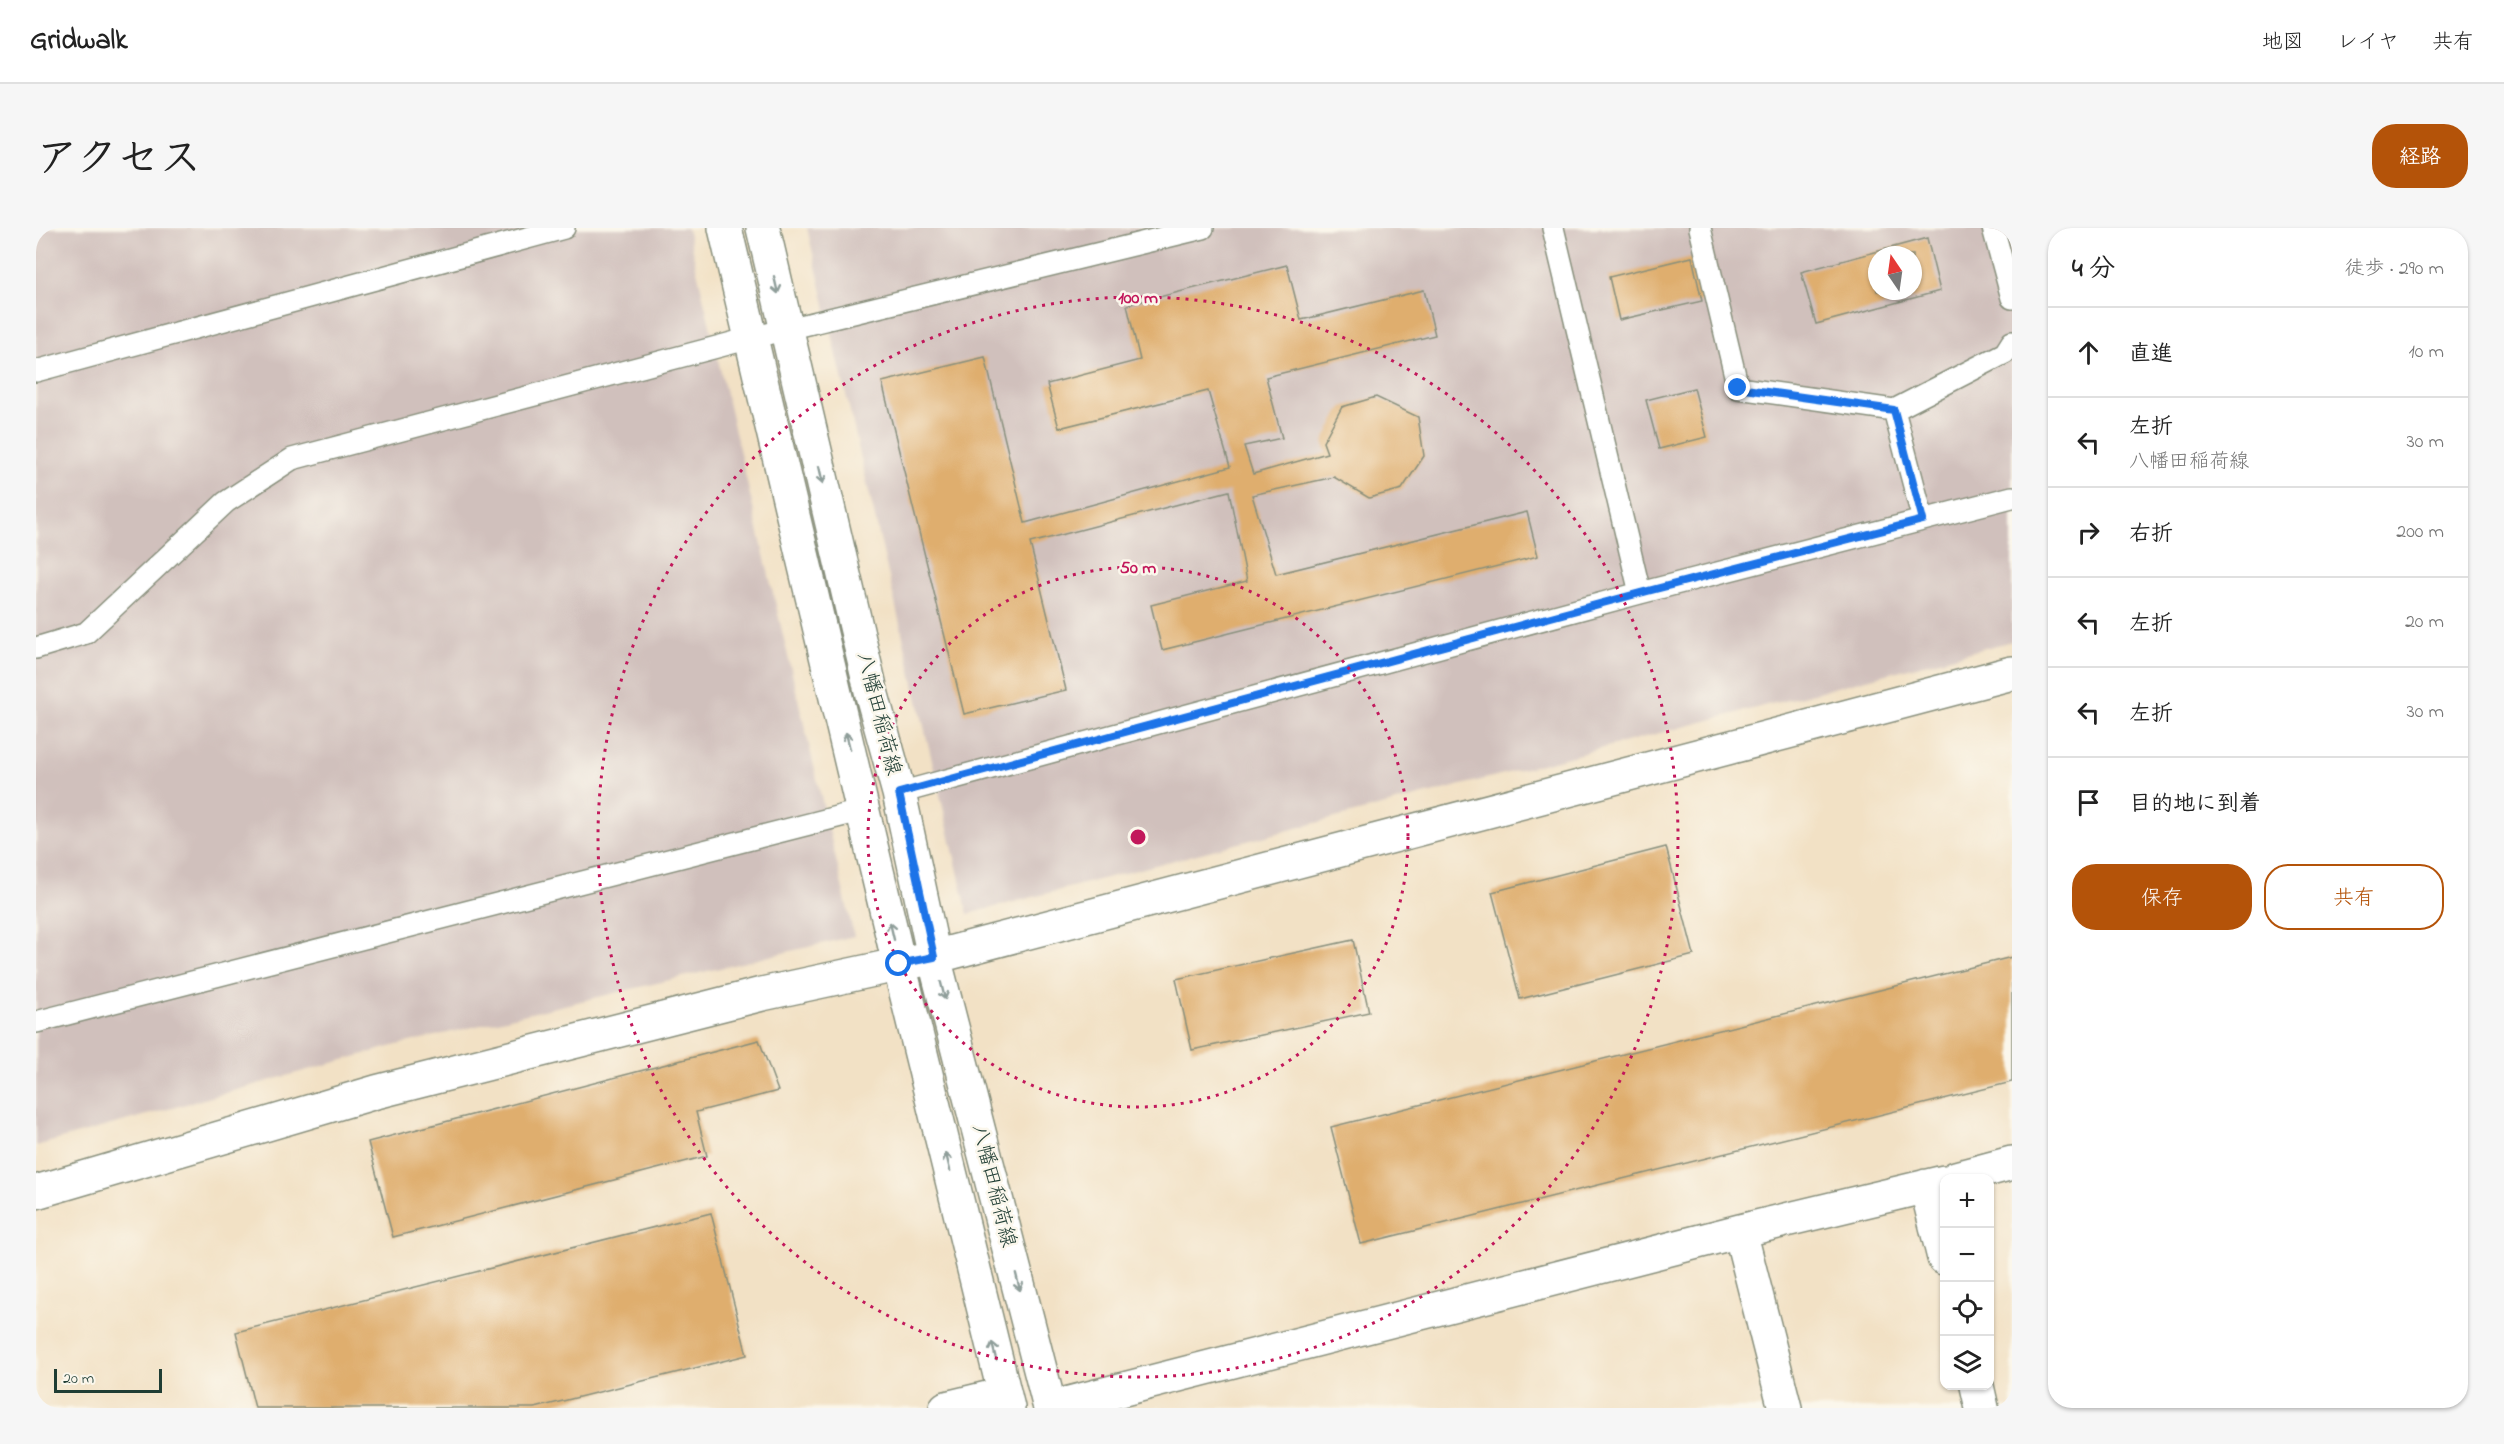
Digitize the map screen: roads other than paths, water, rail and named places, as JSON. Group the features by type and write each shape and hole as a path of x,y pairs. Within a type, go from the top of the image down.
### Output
{"street":[{"name":"八幡田稲荷線","path":"725,228 899,964 1006,1401"},
{"name":"八幡田稲荷線","path":"763,228 873,695 899,793 934,957 1050,1408"},
{"path":"36,1192 376,1092 762,994 934,957 2012,673"},
{"path":"1973,1174 2012,1164"},
{"path":"1050,1408 1740,1231 1940,1182"},
{"path":"1740,1231 1785,1408"},
{"path":"1978,1390 1982,1408"},
{"path":"946,1408 1006,1401"}],"lane":[{"path":"36,371 564,228"},
{"path":"36,648 86,633 226,502 292,459 786,329 1203,228"},
{"path":"1553,228 1640,593"},
{"path":"1700,228 1738,388 1894,410 2005,353 2012,342"},
{"path":"1993,228 2012,298"},
{"path":"1894,410 1923,520"},
{"path":"899,793 1640,593 2012,497"},
{"path":"36,1022 864,810"}]}
